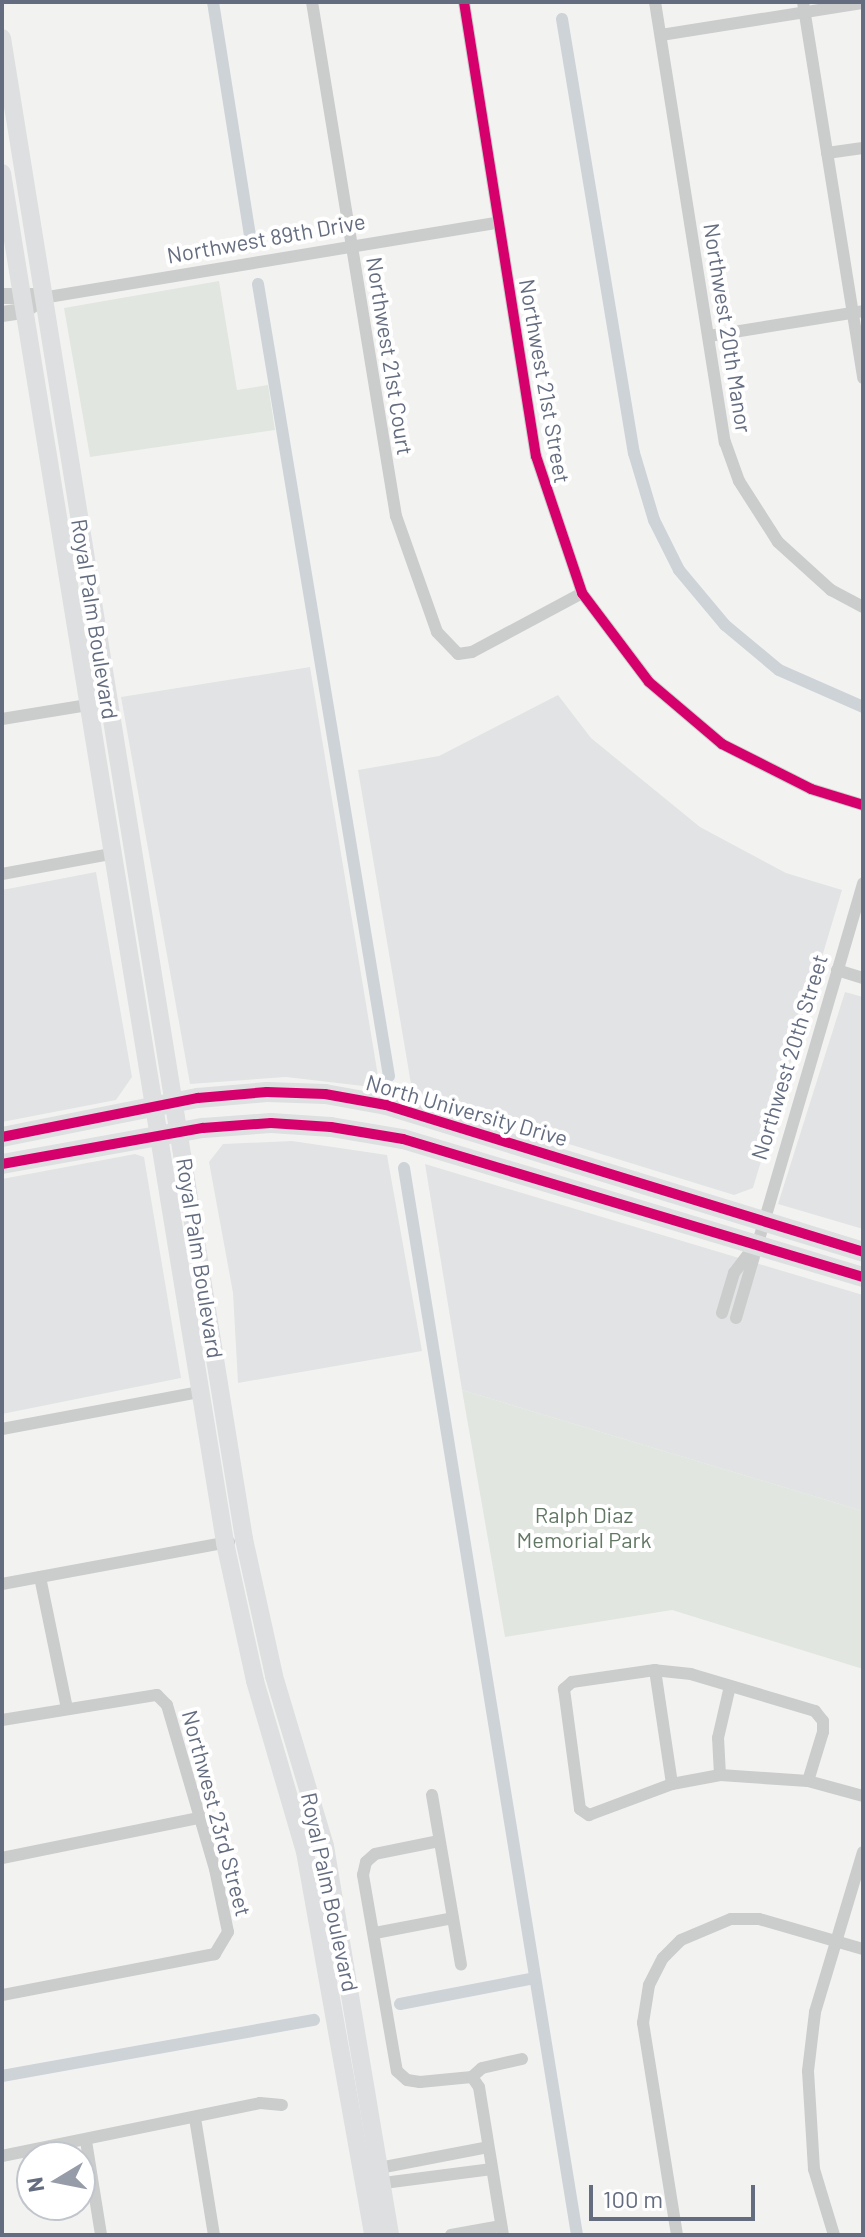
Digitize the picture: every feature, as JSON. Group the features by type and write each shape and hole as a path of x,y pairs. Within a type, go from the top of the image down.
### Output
{"main road":[{"name":"Royal Palm Boulevard","path":"2,38 218,1367 234,1541"},
{"name":"Royal Palm Boulevard","path":"2,173 199,1392 234,1541 328,1859 372,2177 373,2235"},
{"name":"North University Drive","path":"2,1137 175,1103 267,1092 366,1100 863,1252"},
{"name":"North University Drive","path":"2,1164 180,1132 271,1123 331,1127 403,1139 863,1277"},
{"path":"522,1174 562,1173 579,1163"},
{"path":"189,1331 218,1367"},
{"name":"Royal Palm Boulevard","path":"372,2177 390,2235"}],"street":[{"name":"Northwest 21st Court","path":"312,2 396,516 437,632 458,654 582,593"},
{"name":"Northwest 21st Street","path":"464,2 536,456 582,593 649,682 722,744 811,789 863,805"},
{"name":"Northwest 20th Manor","path":"655,2 725,442 758,515 802,568 863,607"},
{"path":"661,35 804,7 863,3"},
{"path":"804,7 827,153 858,312 863,378"},
{"path":"827,153 863,148"},
{"name":"Northwest 89th Drive","path":"2,314 22,302 42,298 497,223"},
{"name":"Northwest 89th Drive","path":"2,296 22,302"},
{"path":"709,336 858,312"},
{"path":"2,719 108,702"},
{"path":"2,874 111,854"},
{"name":"Northwest 20th Street","path":"736,1318 761,1220 863,883"},
{"path":"837,970 863,978"},
{"name":"Northwest 20th Street","path":"722,1313 734,1273 756,1244"},
{"path":"2,1429 199,1392"},
{"path":"2,1584 234,1541"},
{"path":"2,1720 67,1708 40,1577"},
{"path":"655,1670 672,1784"},
{"path":"808,1781 823,1721 815,1711 730,1686 655,1670 572,1682 561,1699 580,1809 589,1815 603,1813 672,1784 720,1775 808,1781 863,1796"},
{"path":"720,1775 718,1738 730,1686"},
{"name":"Northwest 23rd Street","path":"2,1995 215,1954 224,1946 228,1932 167,1705 157,1695 67,1708"},
{"path":"432,1795 461,1965"},
{"path":"2,1858 199,1818"},
{"path":"439,1841 375,1854 366,1862 363,1875 397,2071 420,2082 472,2077 482,2068 522,2059"},
{"path":"834,2235 814,2169 808,2071 815,2012 863,1852"},
{"path":"375,1933 453,1918"},
{"path":"677,2235 643,2023 649,1985 663,1958 681,1940 731,1919 759,1919 863,1949"},
{"path":"451,2235 502,2231 472,2077"},
{"path":"86,2141 260,2103 282,2105"},
{"path":"195,2118 214,2235"},
{"path":"372,2177 488,2147"},
{"path":"372,2177 492,2169"},
{"path":"96,2204 101,2235"}],"shaded area":[{"path":"310,667 380,1088 286,1077 190,1084 121,697"},
{"path":"558,695 591,738 700,827 786,873 842,890 753,1188 734,1195 413,1096 358,770 439,756"},
{"path":"96,872 132,1077 116,1100 2,1122 2,890"},
{"path":"845,992 863,997 863,1229 778,1204"},
{"path":"292,1141 387,1155 422,1351 238,1383 233,1293 209,1162 223,1144"},
{"path":"135,1154 144,1157 181,1378 2,1414 2,1179"},
{"path":"425,1164 863,1295 863,1511 462,1390"}],"green space":[{"path":"219,281 237,390 268,385 275,430 90,457 64,308"},
{"name":"Ralph Diaz Memorial Park","path":"462,1390 863,1511 863,1669 672,1610 505,1637"}],"waterway":[{"path":"213,2 251,242"},
{"path":"562,19 634,453 654,520 679,570 725,625 779,670 863,707"},
{"path":"258,284 389,1076"},
{"path":"404,1168 577,2235"},
{"path":"400,2004 535,1978"},
{"path":"2,2076 314,2020"}],"cycle path":[{"path":"464,2 536,456 582,593 649,682 722,744 811,789 863,805"},
{"path":"2,1137 198,1098 267,1092 325,1094 386,1105 863,1252"},
{"path":"2,1164 203,1128 271,1123 331,1127 403,1139 863,1277"}]}
